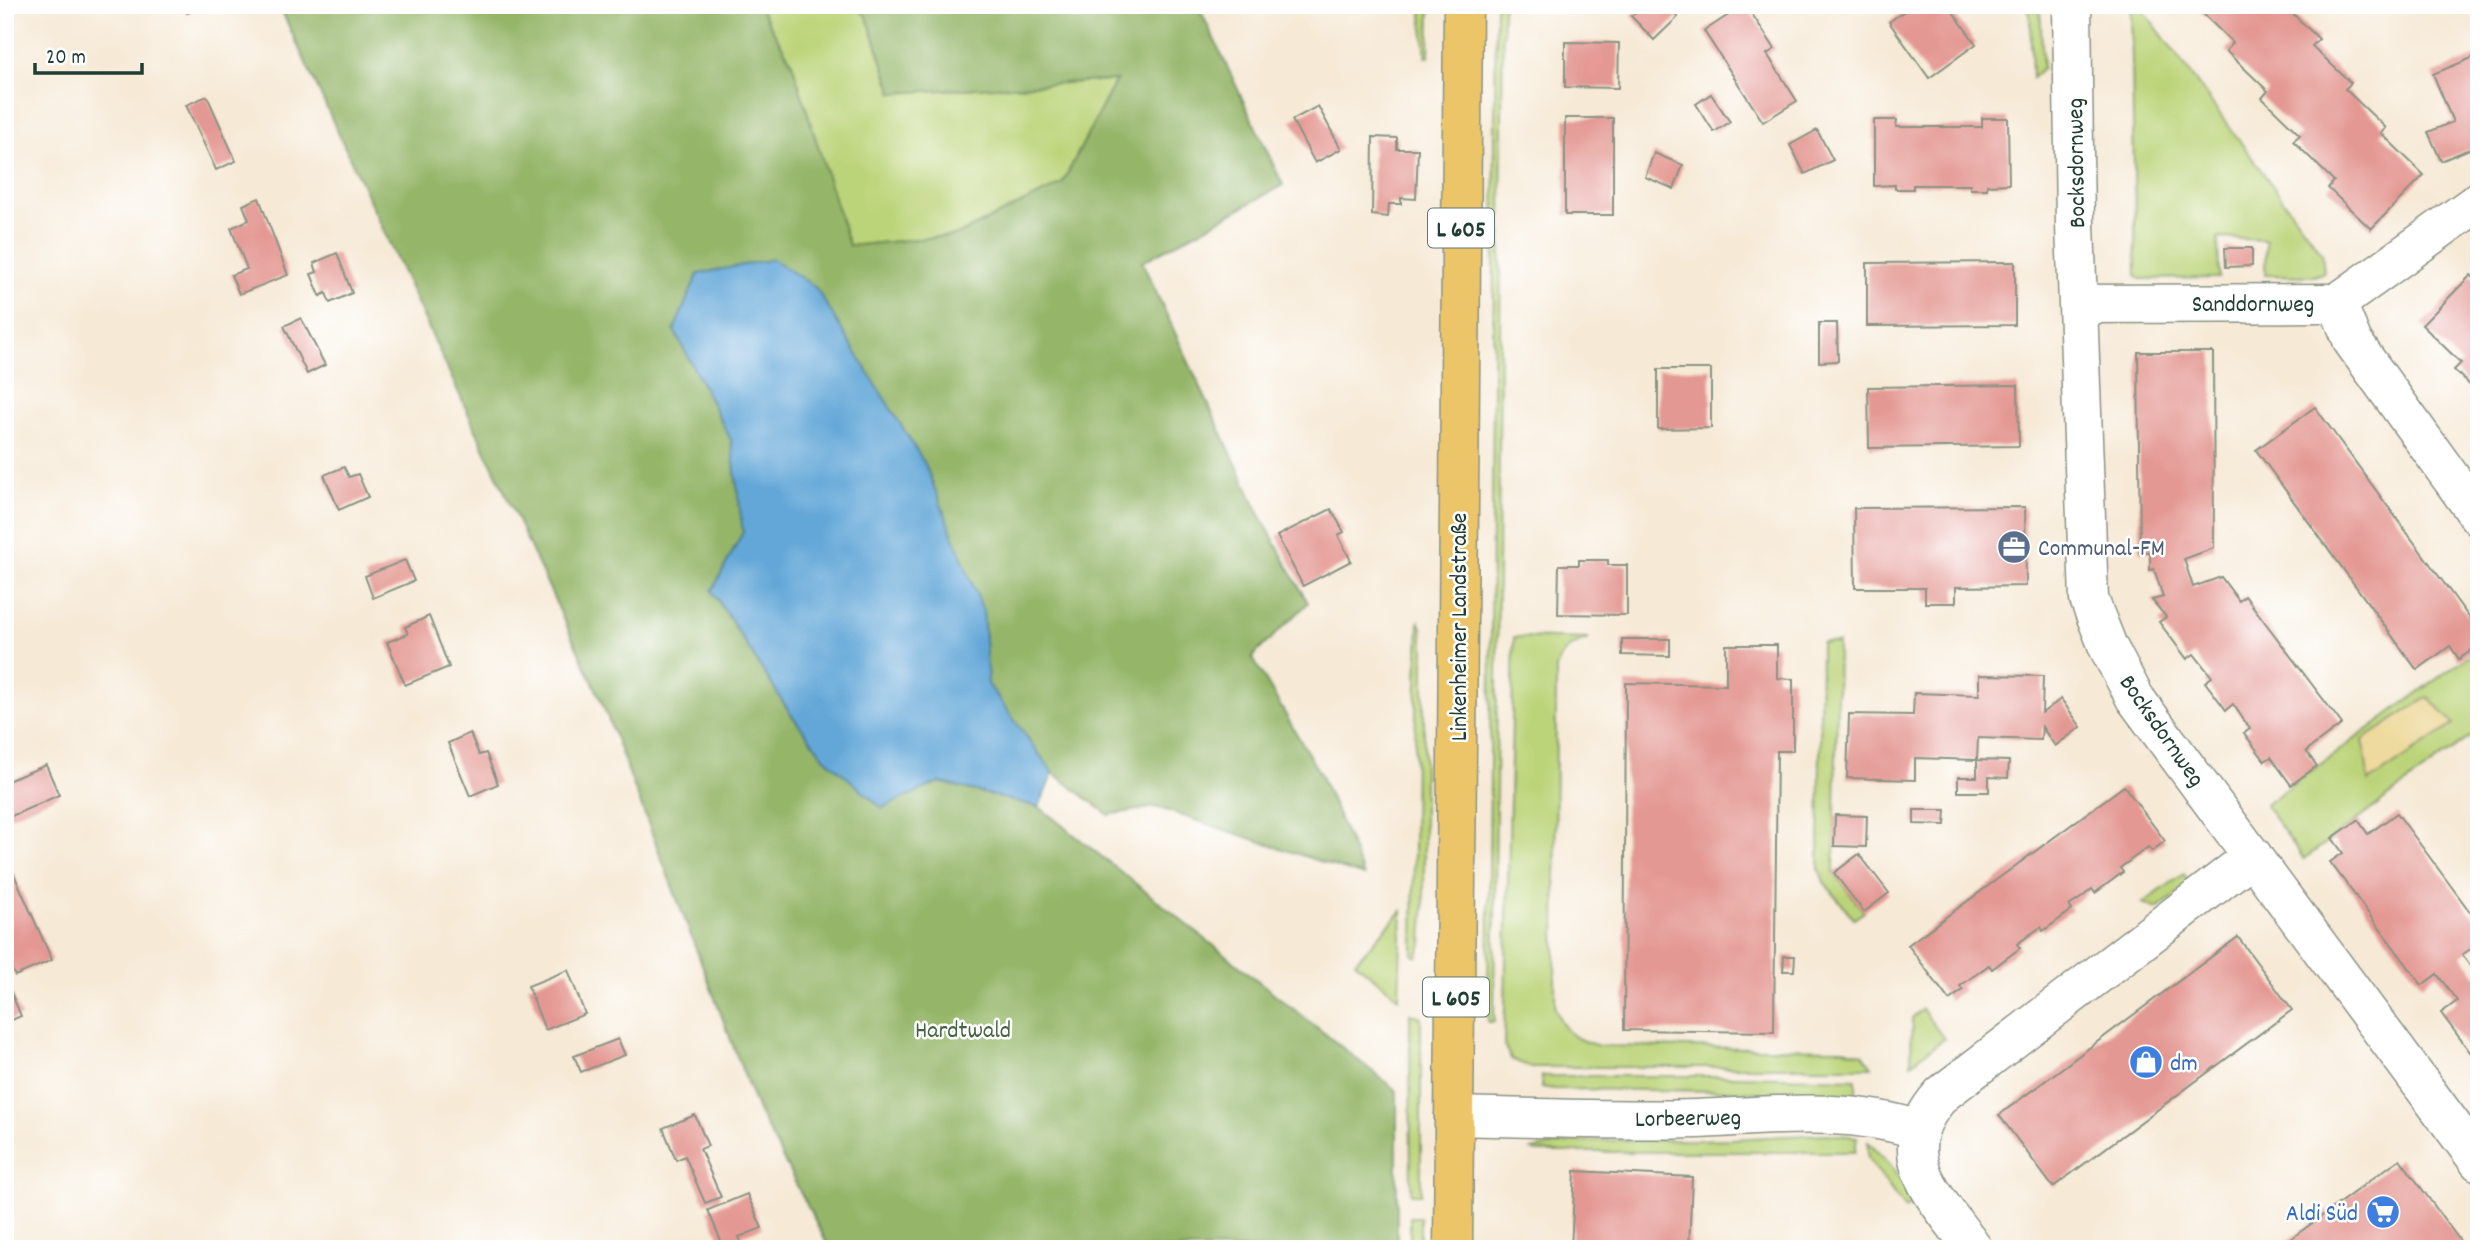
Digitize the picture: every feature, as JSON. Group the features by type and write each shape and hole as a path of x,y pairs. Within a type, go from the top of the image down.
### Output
{"main road":[{"name":"Linkenheimer Landstraße","path":"1453,1249 1463,5"}],"street":[{"name":"Bocksdornweg","path":"2072,5 2075,225 2089,599 2108,647 2135,698 2479,1162"},
{"path":"2337,303 2479,201"},
{"name":"Sanddornweg","path":"2080,304 2337,303 2353,342 2479,517"},
{"path":"1973,1249 1919,1171 1916,1152 1919,1130 1927,1110 1942,1094 2253,856"},
{"name":"Lorbeerweg","path":"1454,1116 1654,1119 1821,1114 1889,1120 1919,1130"}],"green space":[{"name":"Hardtwald","path":"279,5 758,5 792,63 849,246 957,235 1062,184 1116,80 893,93 867,17 855,5 1198,5 1283,185 1142,262 1258,511 1308,603 1252,657 1321,776 1364,876 1156,807 1109,815 1053,773 988,684 983,611 674,330 731,440 743,532 712,591 790,713 825,758 1039,807 1397,1091 1397,1249 830,1249 758,1111 601,700"},
{"path":"758,5 855,5 867,17 893,93 1116,80 1062,184 957,235 849,246 792,63"},
{"path":"1421,5 1430,5 1429,57 1426,57"},
{"path":"1496,5 1503,5 1494,1022 1488,1022"},
{"path":"2026,5 2040,5 2043,68 2032,78 2030,15"},
{"path":"2131,8 2142,8 2322,253 2324,272 2314,276 2265,275 2266,240 2218,238 2219,278 2140,279 2136,276"},
{"path":"1419,622 1422,627 1424,651 1424,912 1422,945 1417,957 1413,955"},
{"path":"1514,637 1589,639 1568,649 1556,668 1555,1008 1566,1030 1576,1038 1599,1046 1843,1049 1863,1054 1872,1067 1530,1067 1511,1059 1504,1045"},
{"path":"1821,642 1838,643 1834,873 1864,912 1854,919 1824,882 1819,868"},
{"path":"2479,648 2479,730 2304,859 2265,805"},
{"path":"2184,874 2190,884 2157,909 2143,903"},
{"path":"1402,911 1399,998 1355,962"},
{"path":"1922,1009 1944,1039 1911,1063 1912,1018"},
{"path":"1410,1013 1421,1017 1421,1194 1411,1194"},
{"path":"1542,1076 1856,1079 1856,1099 1738,1091 1554,1089 1541,1087"},
{"path":"1826,1134 1857,1137 1855,1152 1532,1150 1589,1141"},
{"path":"1868,1142 1890,1165 1916,1201 1905,1209 1868,1158"},
{"path":"1410,1217 1420,1217 1420,1249 1410,1249"}],"sand":[{"path":"2428,697 2454,724 2369,782 2363,740"}],"water":[{"path":"773,259 816,288 925,464 983,611 988,684 1053,773 1039,807 939,782 882,808 825,758 790,713 712,591 743,532 731,440 674,330 698,274"}],"building":[{"path":"184,5 206,5 187,13"},
{"path":"1643,5 1666,5 1678,17 1654,40 1631,16"},
{"path":"1744,5 1775,49 1767,54 1797,101 1763,122 1704,31"},
{"path":"1913,5 1948,5 1976,44 1929,78 1889,22"},
{"path":"2194,5 2284,5 2319,39 2312,46 2351,83 2345,89 2386,128 2381,133 2424,175 2371,229 2328,188 2334,181 2293,141 2300,135 2262,98 2268,91 2226,51 2233,43"},
{"path":"1565,42 1619,43 1618,88 1565,87"},
{"path":"2479,55 2479,145 2441,161 2428,132 2453,122 2433,74"},
{"path":"1711,94 1730,122 1714,132 1696,104"},
{"path":"207,96 236,161 216,170 186,105"},
{"path":"1318,106 1341,149 1315,163 1292,120"},
{"path":"1565,118 1613,118 1613,215 1565,215"},
{"path":"1982,118 2008,118 2009,184 1987,185 1987,189 1970,189 1970,185 1913,185 1913,189 1895,189 1895,185 1874,186 1874,120 1897,120 1896,127 1982,127"},
{"path":"1817,130 1833,160 1805,174 1790,145"},
{"path":"1373,137 1397,138 1397,149 1418,149 1416,199 1401,198 1401,204 1389,204 1388,217 1372,215"},
{"path":"1654,153 1683,165 1674,189 1645,177"},
{"path":"259,198 288,275 239,294 231,275 247,269 231,228 249,220 243,205"},
{"path":"2225,248 2252,248 2252,266 2226,267"},
{"path":"337,253 352,293 330,303 326,293 320,296 311,274 317,272 314,263"},
{"path":"2015,262 2015,325 1867,326 1867,263"},
{"path":"2471,275 2479,283 2479,394 2454,370 2461,363 2422,325"},
{"path":"301,318 325,365 307,374 284,326"},
{"path":"1819,323 1837,323 1838,361 1819,362"},
{"path":"2138,352 2213,352 2214,548 2184,559 2193,587 2221,577 2239,601 2245,596 2342,724 2306,751 2317,766 2291,785 2271,757 2265,761 2244,733 2250,729 2233,704 2226,710 2205,682 2212,677 2194,654 2187,659 2159,622 2166,617 2152,600 2163,597 2154,569 2150,570 2150,552 2140,552"},
{"path":"1658,369 1711,369 1711,428 1658,429"},
{"path":"2018,385 2019,446 1869,448 1868,387"},
{"path":"2315,407 2479,631 2479,645 2459,659 2450,646 2417,670 2256,450"},
{"path":"344,467 349,477 358,474 368,497 339,510 324,475"},
{"path":"2025,507 2026,586 1956,587 1956,603 1925,603 1925,588 1855,588 1854,508"},
{"path":"1331,509 1344,532 1338,535 1351,561 1303,586 1277,536"},
{"path":"405,560 414,581 373,598 365,576"},
{"path":"1579,560 1608,560 1608,565 1627,565 1627,615 1558,614 1559,565 1579,565"},
{"path":"429,616 449,667 405,685 387,642 408,634 405,627"},
{"path":"1622,639 1670,639 1670,656 1622,655"},
{"path":"1726,645 1777,645 1777,678 1793,679 1793,751 1777,751 1774,1032 1624,1030 1626,683 1726,685"},
{"path":"1979,675 2043,676 2042,713 2061,699 2081,727 2055,746 2042,727 2041,740 1978,738 1977,760 1915,758 1915,780 1847,778 1849,714 1913,715 1914,693 1979,695"},
{"path":"470,733 479,755 486,753 498,784 470,796 448,743"},
{"path":"1977,760 2009,761 2008,778 1989,777 1989,792 1958,792 1958,777 1977,777"},
{"path":"46,765 59,795 5,819 5,782"},
{"path":"2124,786 2165,841 2152,851 2148,847 2120,868 2123,872 2095,893 2092,889 2069,906 2072,910 2043,931 2041,927 2017,944 2020,948 1992,969 1989,965 1960,986 1963,990 1949,1000 1908,945"},
{"path":"1914,810 1946,810 1945,825 1914,824"},
{"path":"2397,813 2479,924 2479,943 2462,955 2479,978 2479,1064 2441,1013 2457,1001 2437,974 2422,985 2330,862 2343,853 2332,838 2358,820 2368,834"},
{"path":"1835,815 1867,816 1866,847 1834,846"},
{"path":"5,854 52,960 15,976 5,953"},
{"path":"1859,854 1889,893 1864,912 1834,873"},
{"name":"dm","path":"2238,937 2292,1010 2053,1187 1999,1115"},
{"path":"1784,956 1795,956 1794,971 1783,971"},
{"path":"568,970 585,1014 545,1030 528,986"},
{"path":"5,978 21,1016 5,1023"},
{"path":"618,1039 625,1055 581,1072 574,1056"},
{"path":"695,1115 708,1146 700,1149 721,1197 705,1203 685,1156 676,1160 663,1128"},
{"name":"Aldi Süd","path":"2400,1159 2466,1249 2277,1249 2376,1176"},
{"path":"1575,1171 1692,1177 1689,1249 1571,1249"},
{"path":"747,1194 762,1228 739,1237 744,1249 716,1249 714,1244 721,1241 708,1210"}],"place":[{"name":"Communal-FM","path":"2014,547"},
{"name":"dm","path":"2146,1062"},
{"name":"Aldi Süd","path":"2383,1212"}]}
